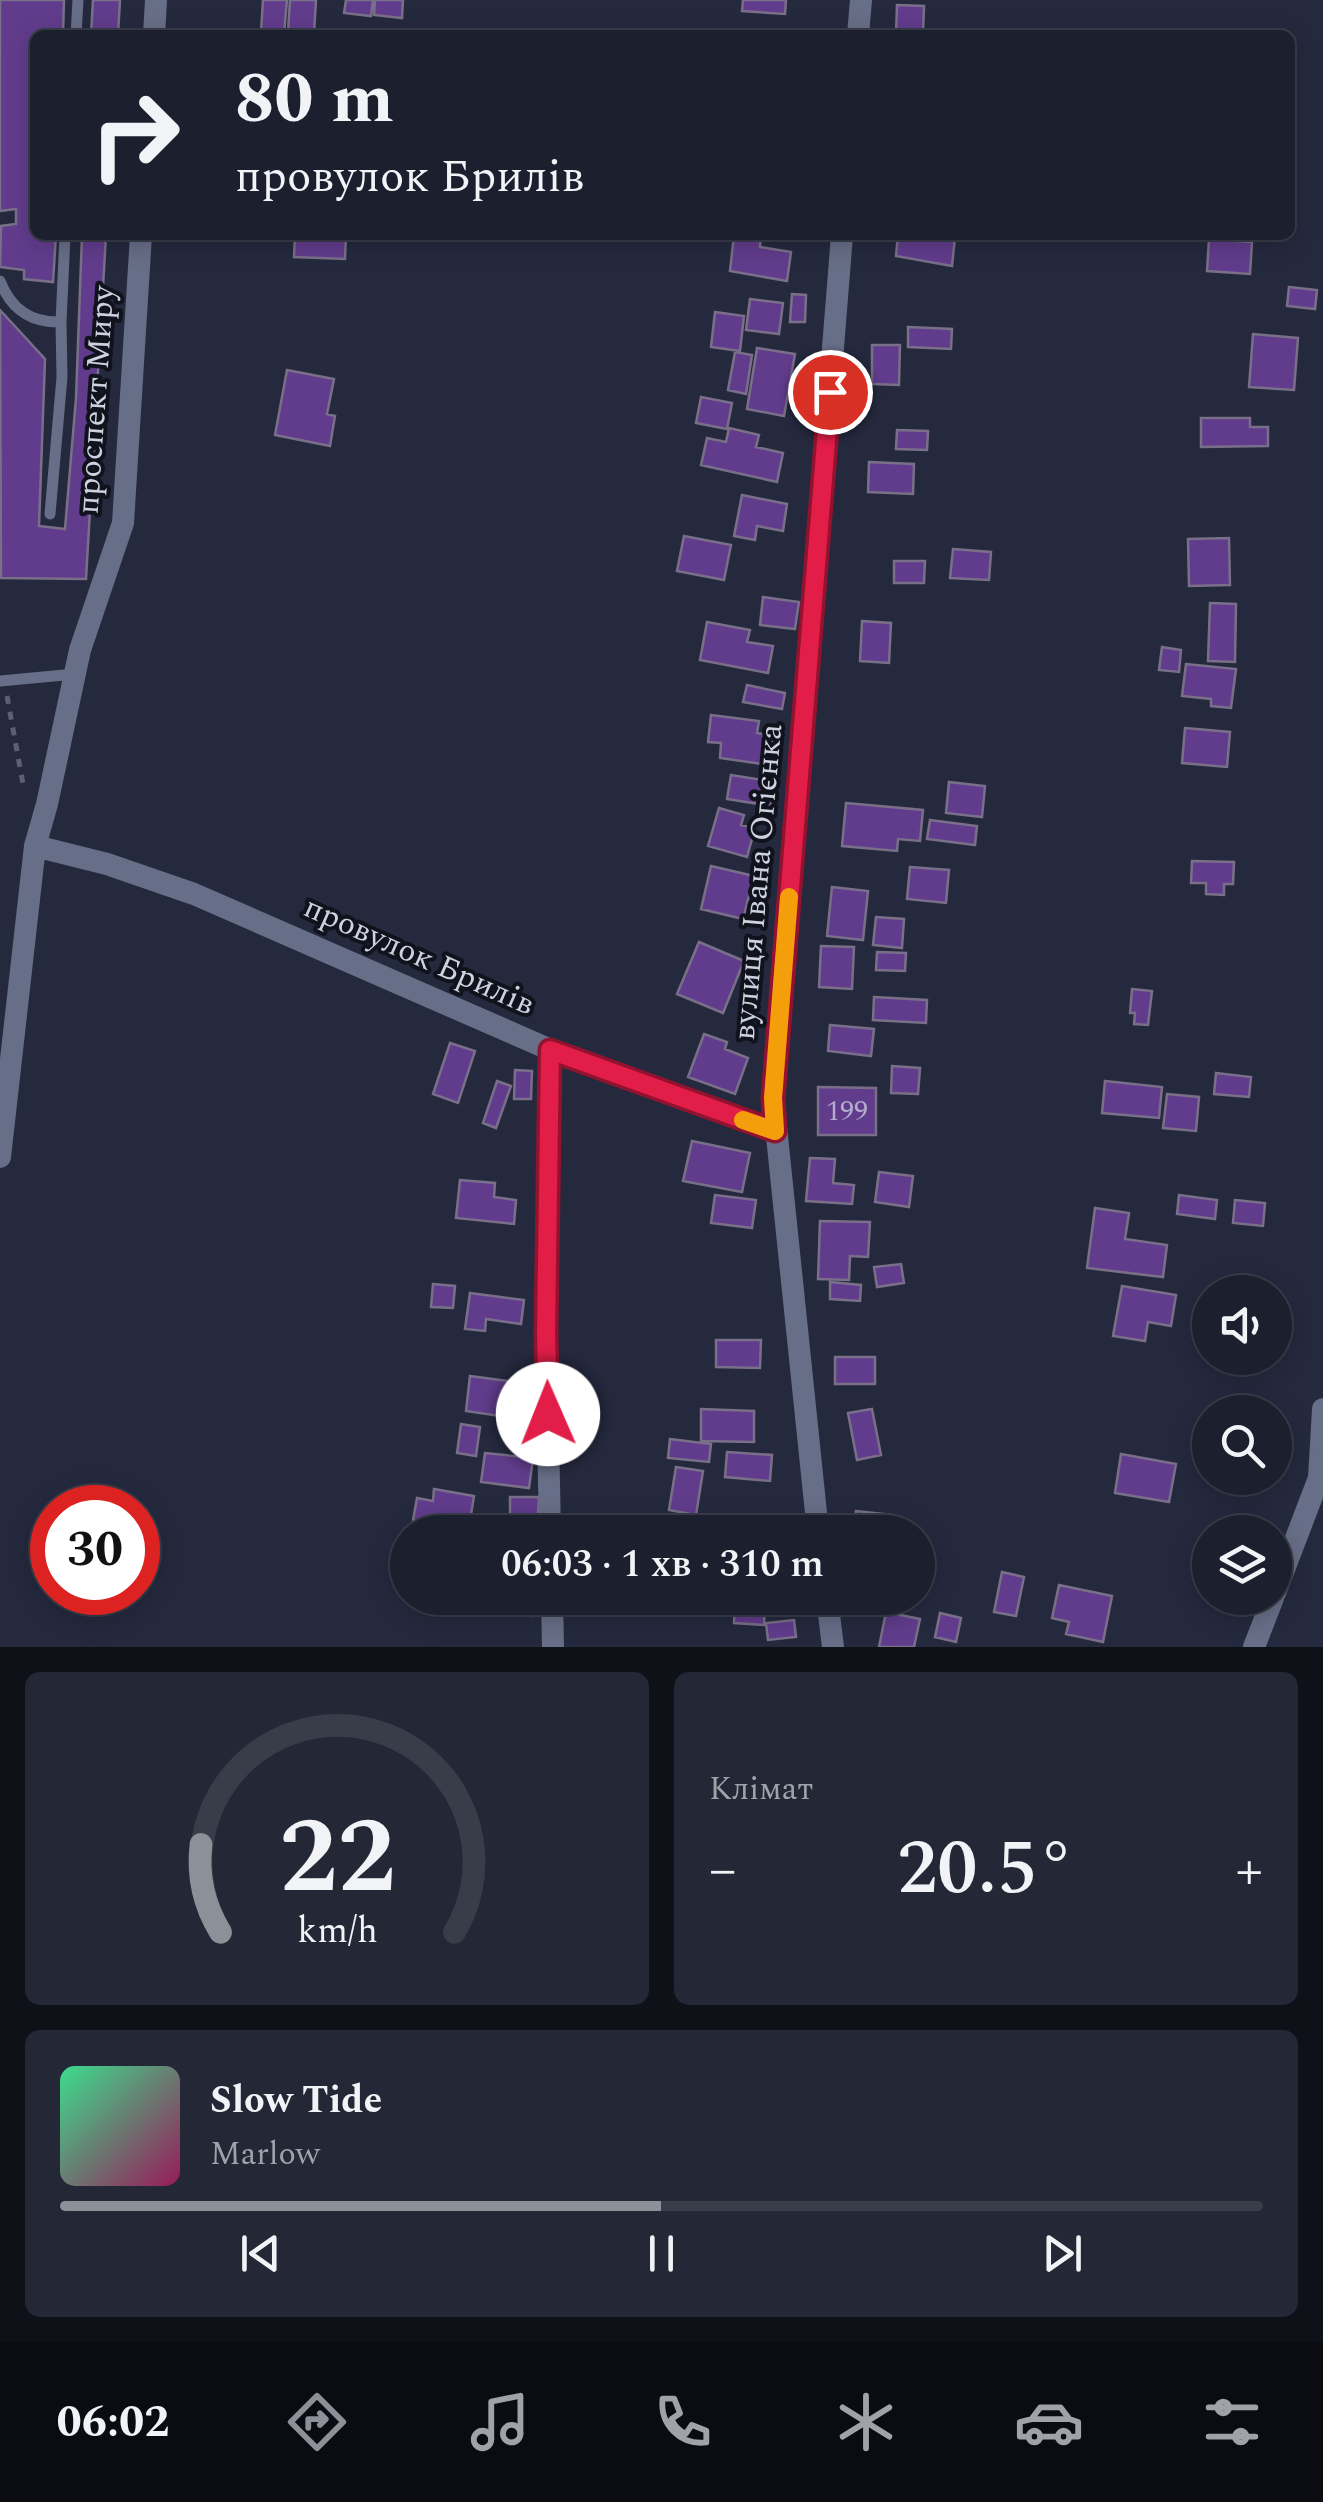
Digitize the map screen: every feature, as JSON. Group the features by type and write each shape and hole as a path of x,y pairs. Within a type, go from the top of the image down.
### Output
{"street":[{"path":"154,30 156,0"},
{"path":"858,30 861,0"},
{"name":"проспект Миру","path":"0,1157 35,846 48,804 75,674 122,523 141,240"},
{"name":"вулиця Івана Огієнка","path":"816,1515 773,1098 842,240"},
{"name":"провулок Брилів","path":"35,846 106,864 194,894 550,1050 775,1131"},
{"path":"550,1050 546,1334 550,1515"},
{"path":"1292,1548 1319,1478 1323,1409"},
{"path":"552,1615 553,1647"},
{"path":"828,1615 833,1647"},
{"path":"1254,1647 1266,1615"}],"lane":[{"path":"76,30 78,0"},
{"path":"50,514 62,377 60,322 65,240"},
{"path":"0,281 5,295 22,314 60,322"},
{"path":"2,680 75,674"}],"path":[{"path":"2,680 24,791"}],"building":[{"path":"0,0 64,0 63,30 30,30 30,240 56,240 53,282 24,279 24,270 0,267 1,226 16,224 16,209 0,211"},
{"path":"93,0 120,0 118,30 91,30"},
{"path":"263,0 287,0 284,30 261,30"},
{"path":"290,0 316,0 314,30 288,30"},
{"path":"346,0 373,0 371,16 344,13"},
{"path":"375,0 403,0 402,18 374,15"},
{"path":"743,0 786,0 785,14 742,11"},
{"path":"897,5 924,6 923,30 896,30"},
{"path":"82,240 106,240 86,579 1,578 0,310 45,359 39,526 65,529 76,398"},
{"path":"295,240 346,240 345,259 294,257"},
{"path":"733,240 761,240 760,247 791,252 787,281 730,271"},
{"path":"898,240 955,240 952,266 896,256"},
{"path":"1209,240 1252,242 1250,274 1207,271"},
{"path":"1289,287 1317,290 1315,309 1287,306"},
{"path":"792,294 806,295 805,322 790,322"},
{"path":"750,299 783,303 779,334 746,330"},
{"path":"715,312 744,316 740,351 711,347"},
{"path":"908,327 952,329 951,349 908,347"},
{"path":"1253,334 1298,338 1294,390 1249,387"},
{"path":"872,345 900,345 899,385 872,384"},
{"path":"757,348 795,354 784,416 747,409"},
{"path":"735,352 752,355 746,394 728,390"},
{"path":"287,370 334,379 327,414 335,416 330,446 275,435"},
{"path":"701,397 732,403 727,429 696,423"},
{"path":"1201,418 1250,418 1250,427 1268,427 1268,446 1201,447"},
{"path":"729,428 759,435 756,447 783,453 777,482 701,465 707,438 726,442"},
{"path":"897,430 928,431 927,450 896,449"},
{"path":"869,462 914,464 913,494 868,492"},
{"path":"742,495 787,504 783,531 757,526 755,540 734,536"},
{"path":"684,536 731,545 724,580 677,571"},
{"path":"1229,538 1230,585 1189,586 1188,539"},
{"path":"953,549 991,552 989,580 950,578"},
{"path":"894,561 925,561 924,583 894,583"},
{"path":"763,597 799,602 795,629 760,625"},
{"path":"1210,603 1236,604 1235,662 1208,661"},
{"path":"862,621 891,623 889,663 860,661"},
{"path":"707,622 750,630 747,642 773,646 768,673 700,660"},
{"path":"1162,647 1181,650 1179,672 1159,670"},
{"path":"1186,664 1236,669 1231,708 1211,706 1211,699 1182,696"},
{"path":"747,685 785,693 782,709 743,702"},
{"path":"711,715 759,721 757,733 773,736 769,765 720,758 721,743 708,742"},
{"path":"1185,728 1230,732 1227,767 1182,763"},
{"path":"731,775 775,782 771,806 727,799"},
{"path":"949,782 985,786 982,817 946,813"},
{"path":"846,803 923,810 920,841 898,839 897,851 842,846"},
{"path":"719,808 744,815 741,825 755,828 747,857 708,846"},
{"path":"930,820 977,826 975,845 927,839"},
{"path":"1192,861 1234,862 1233,884 1224,884 1224,895 1206,894 1206,883 1191,883"},
{"path":"711,866 754,876 743,919 701,909"},
{"path":"910,867 949,870 946,903 907,899"},
{"path":"832,887 868,891 863,940 827,936"},
{"path":"876,917 904,919 902,948 873,945"},
{"path":"699,942 744,961 723,1013 677,994"},
{"path":"821,946 854,947 852,989 819,987"},
{"path":"877,952 906,953 905,971 876,970"},
{"path":"1132,989 1152,991 1148,1025 1134,1024 1135,1013 1130,1013"},
{"path":"874,997 927,1000 926,1023 873,1020"},
{"path":"830,1025 874,1029 871,1056 828,1051"},
{"path":"704,1034 727,1042 725,1049 748,1058 735,1094 688,1077"},
{"path":"450,1043 475,1051 458,1103 433,1094"},
{"path":"892,1066 920,1068 918,1094 891,1093"},
{"path":"515,1070 532,1071 531,1099 514,1099"},
{"path":"1216,1073 1251,1077 1249,1097 1214,1094"},
{"path":"497,1081 511,1086 496,1128 483,1123"},
{"path":"1105,1081 1162,1087 1159,1118 1102,1113"},
{"path":"818,1087 876,1088 876,1135 818,1135"},
{"path":"1167,1094 1199,1097 1196,1131 1163,1128"},
{"path":"692,1141 750,1153 742,1192 683,1181"},
{"path":"810,1158 835,1159 833,1183 854,1185 852,1204 806,1201"},
{"path":"879,1172 913,1176 909,1207 875,1202"},
{"path":"460,1180 495,1183 494,1197 516,1200 514,1224 456,1218"},
{"path":"715,1195 756,1200 752,1228 711,1223"},
{"path":"1179,1195 1217,1200 1215,1219 1177,1214"},
{"path":"1235,1200 1265,1203 1263,1226 1233,1223"},
{"path":"1095,1208 1129,1213 1125,1239 1167,1245 1163,1277 1087,1268"},
{"path":"820,1221 870,1222 868,1257 850,1256 849,1280 818,1279"},
{"path":"901,1264 904,1283 877,1287 874,1267"},
{"path":"830,1282 861,1285 860,1301 830,1299"},
{"path":"433,1284 455,1286 453,1308 431,1307"},
{"path":"1122,1286 1176,1295 1171,1326 1148,1322 1145,1341 1113,1336"},
{"path":"470,1293 524,1300 521,1324 486,1319 485,1331 465,1329"},
{"path":"716,1340 761,1340 760,1368 716,1367"},
{"path":"835,1357 875,1357 875,1384 835,1384"},
{"path":"470,1376 524,1383 520,1419 466,1411"},
{"path":"701,1409 754,1411 754,1442 701,1441"},
{"path":"872,1409 881,1455 857,1460 848,1413"},
{"path":"461,1424 480,1427 476,1456 457,1453"},
{"path":"670,1439 711,1444 709,1462 668,1458"},
{"path":"727,1452 772,1455 770,1481 725,1477"},
{"path":"485,1453 533,1458 529,1488 481,1482"},
{"path":"1121,1454 1176,1464 1169,1502 1115,1493"},
{"path":"676,1467 703,1471 696,1515 669,1510"},
{"path":"434,1489 474,1496 471,1515 414,1515 417,1498 433,1501"},
{"path":"510,1497 539,1497 538,1515 510,1515"},
{"path":"856,1511 894,1515 856,1515"},
{"path":"1002,1572 1024,1577 1016,1616 994,1612"},
{"path":"1059,1585 1112,1596 1103,1642 1066,1634 1069,1622 1052,1618"},
{"path":"940,1613 961,1618 956,1642 935,1637"},
{"path":"734,1615 764,1615 764,1625 734,1623"},
{"path":"885,1615 920,1619 914,1647 879,1647"},
{"path":"794,1620 796,1637 768,1640 766,1623"}],"slow traffic":[{"path":"743,1120 775,1131 773,1098 789,897"}],"route":[{"path":"548,1414 550,1050 775,1131 773,1098 830,392"}]}
